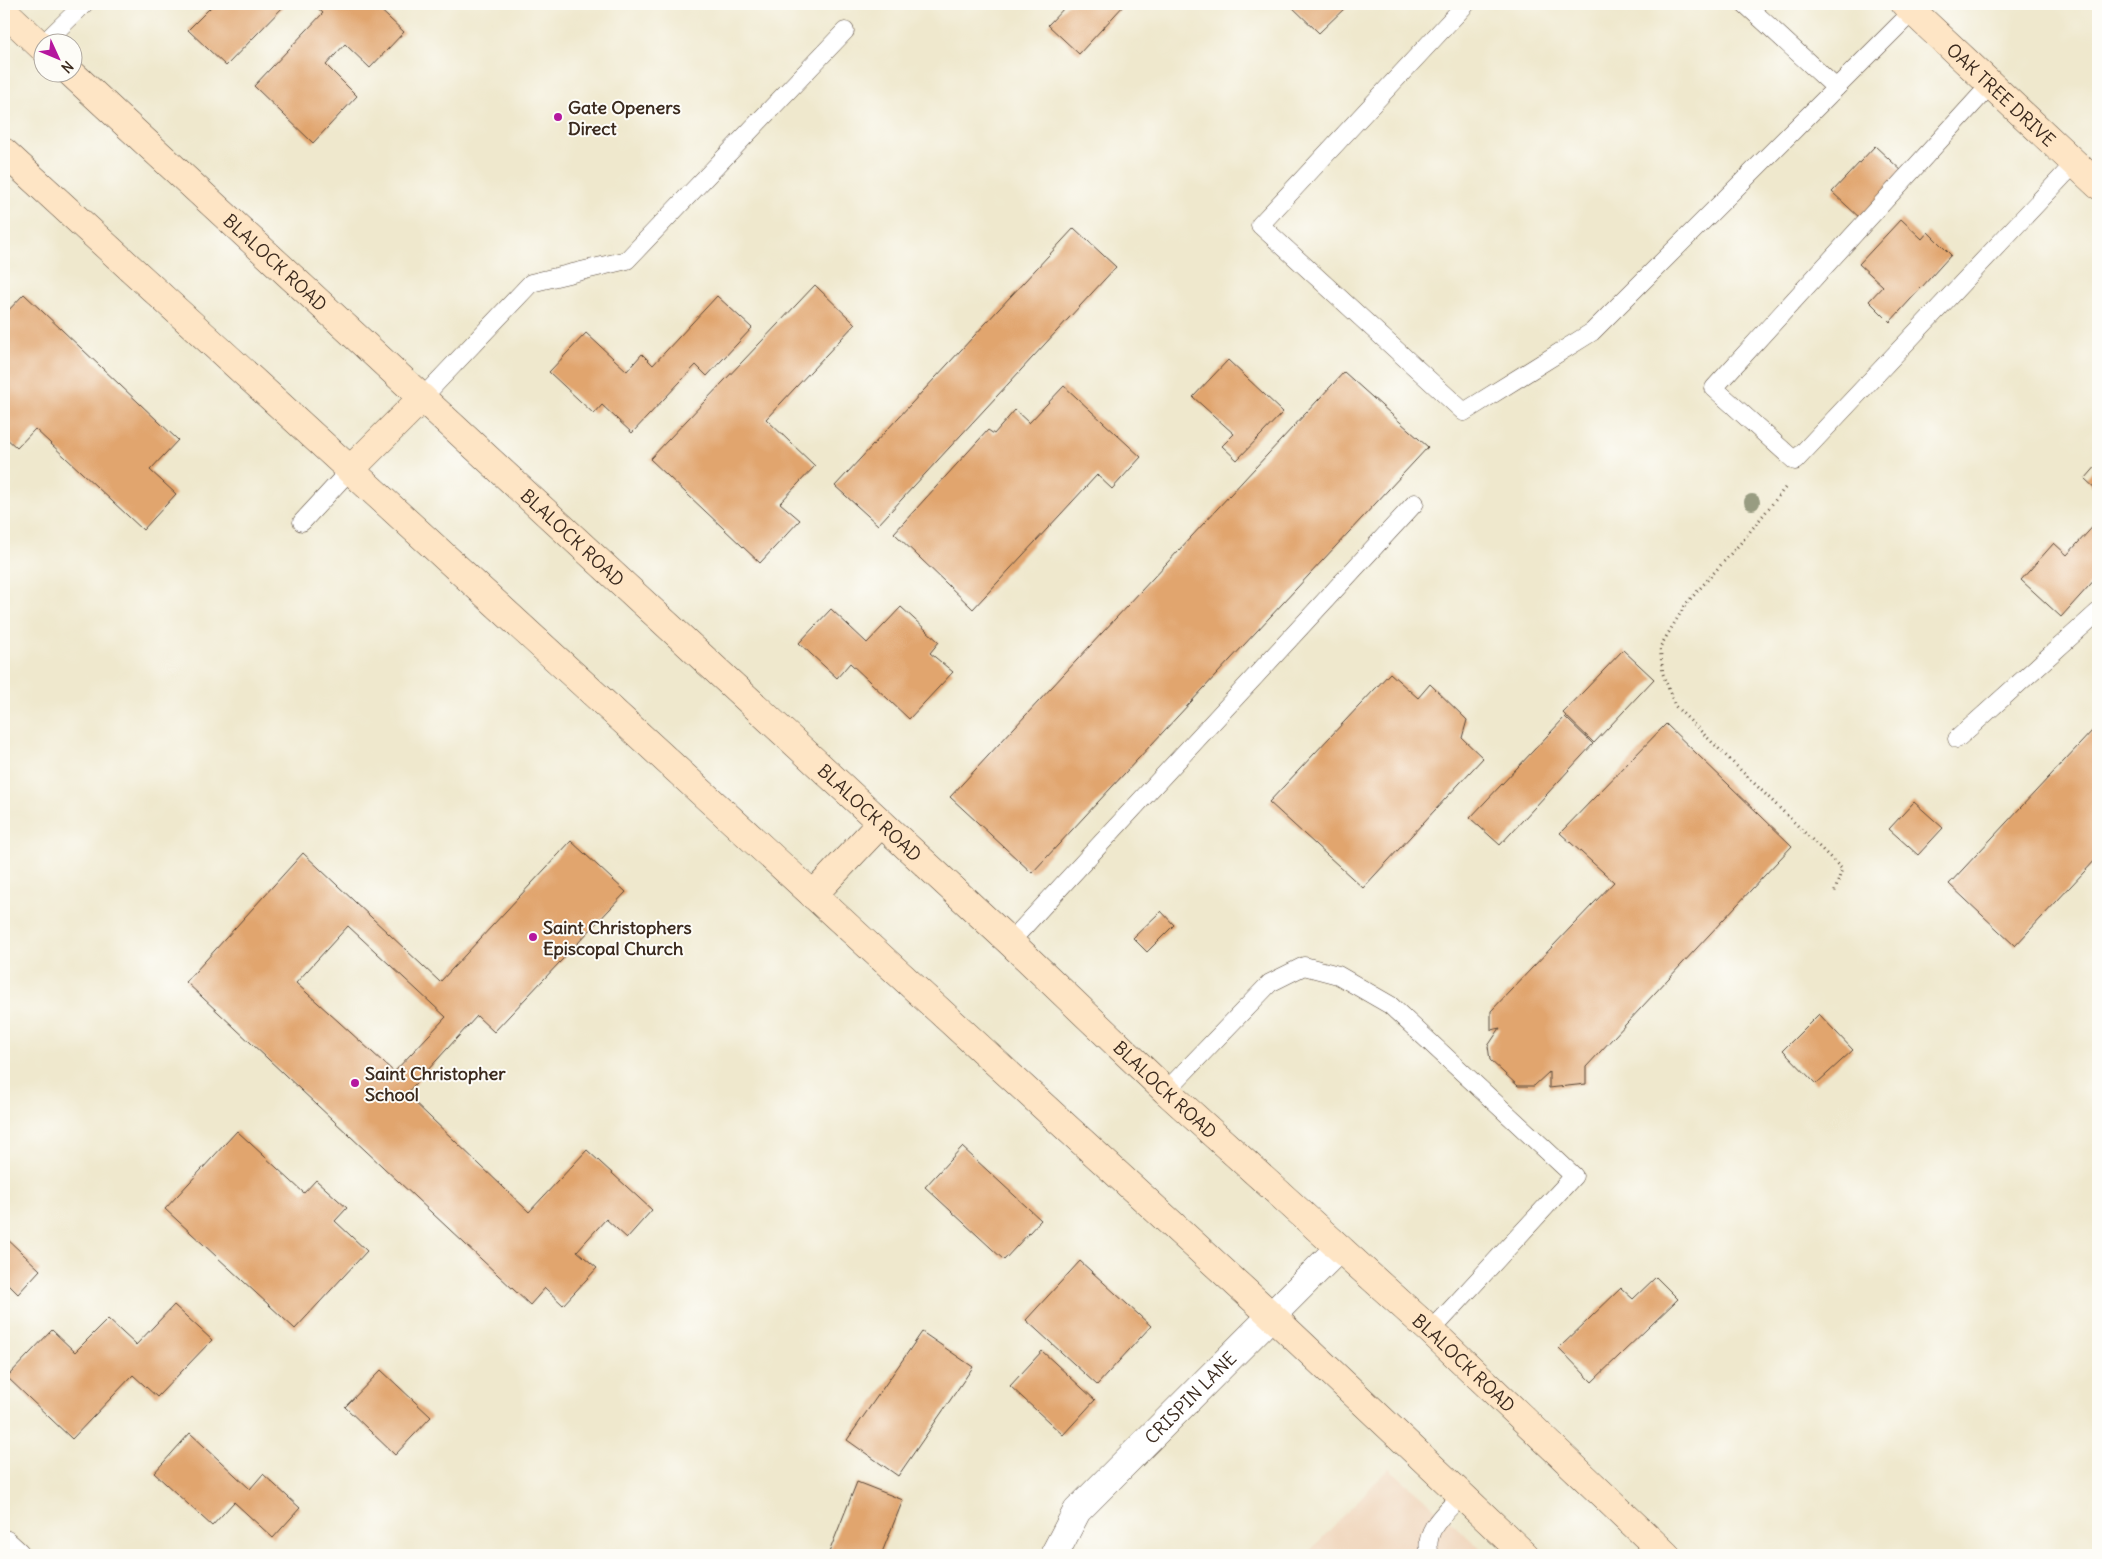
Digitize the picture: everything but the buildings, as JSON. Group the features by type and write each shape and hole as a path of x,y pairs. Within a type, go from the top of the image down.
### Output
{"main road":[{"name":"OAK TREE DRIVE","path":"1909,7 2098,185"},
{"path":"4,11 32,35"},
{"name":"BLALOCK ROAD","path":"81,82 1010,942 1166,1091 1431,1331 1666,1555"},
{"path":"4,152 1272,1316 1525,1555"},
{"path":"350,470 422,398"},
{"path":"813,895 881,823"}],"street":[{"name":"CRISPIN LANE","path":"1054,1555 1077,1511 1338,1248"},
{"path":"4,1544 16,1555"}],"lane":[{"path":"56,32 84,4"},
{"path":"1466,4 1260,224 1464,412 1592,332 1836,88 1909,7"},
{"path":"1745,4 1836,88"},
{"path":"422,398 531,283 627,260 845,31"},
{"path":"1991,84 1714,388 1795,461 2075,163"},
{"path":"302,522 350,470"},
{"path":"1010,942 1415,503"},
{"path":"1957,740 2098,612"},
{"path":"1166,1091 1270,983 1304,966 1338,974 1390,1005 1574,1176 1431,1331"},
{"path":"1430,1555 1427,1546 1433,1526 1462,1496"}],"path":[{"path":"1795,461 1785,489 1744,539 1686,604 1660,647 1663,674 1675,706 1842,869 1834,894"}],"shaded area":[{"path":"1389,1468 1488,1555 1306,1555"}],"place":[{"name":"Gate Openers Direct","path":"558,117"},
{"name":"Saint Christophers Episcopal Church","path":"533,937"},
{"name":"Saint Christopher School","path":"355,1083"}]}
